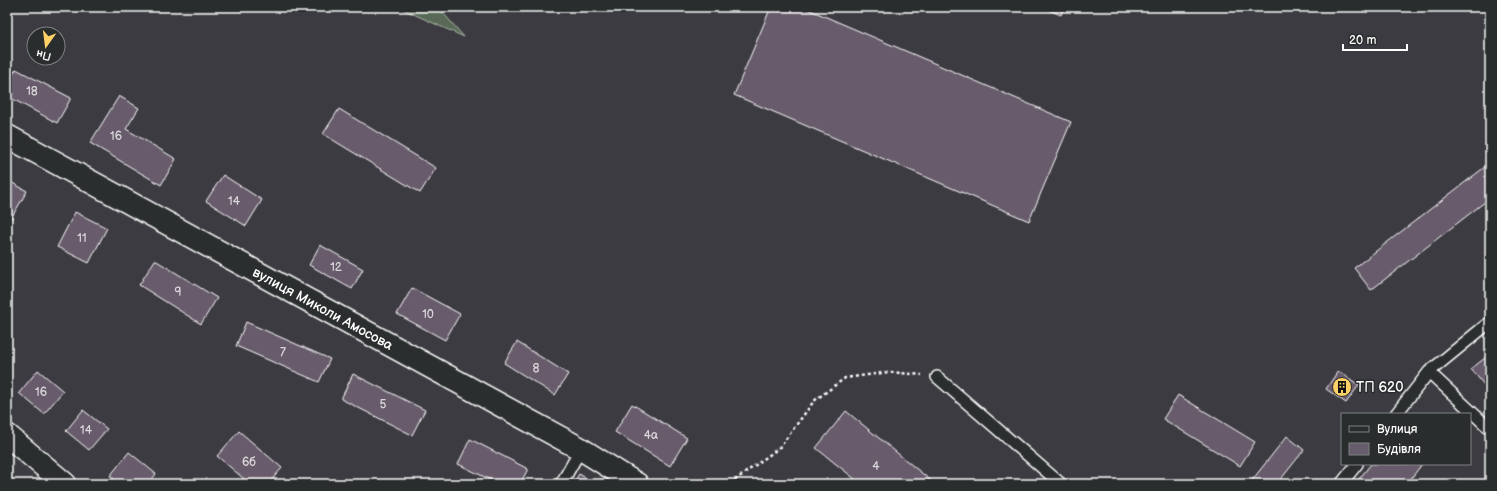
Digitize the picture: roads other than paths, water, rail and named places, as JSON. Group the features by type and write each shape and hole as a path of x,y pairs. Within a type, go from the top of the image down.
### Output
{"street":[{"name":"вулиця Миколи Амосова","path":"7,136 581,449 637,484"},
{"path":"7,435 65,484"}],"lane":[{"path":"1397,413 1429,372 1490,322"},
{"path":"1429,372 1490,429"},
{"path":"937,377 1061,484"},
{"path":"561,484 581,449"},
{"path":"1341,484 1356,465"}],"place":[{"name":"ТП 620","path":"1342,387"}]}
